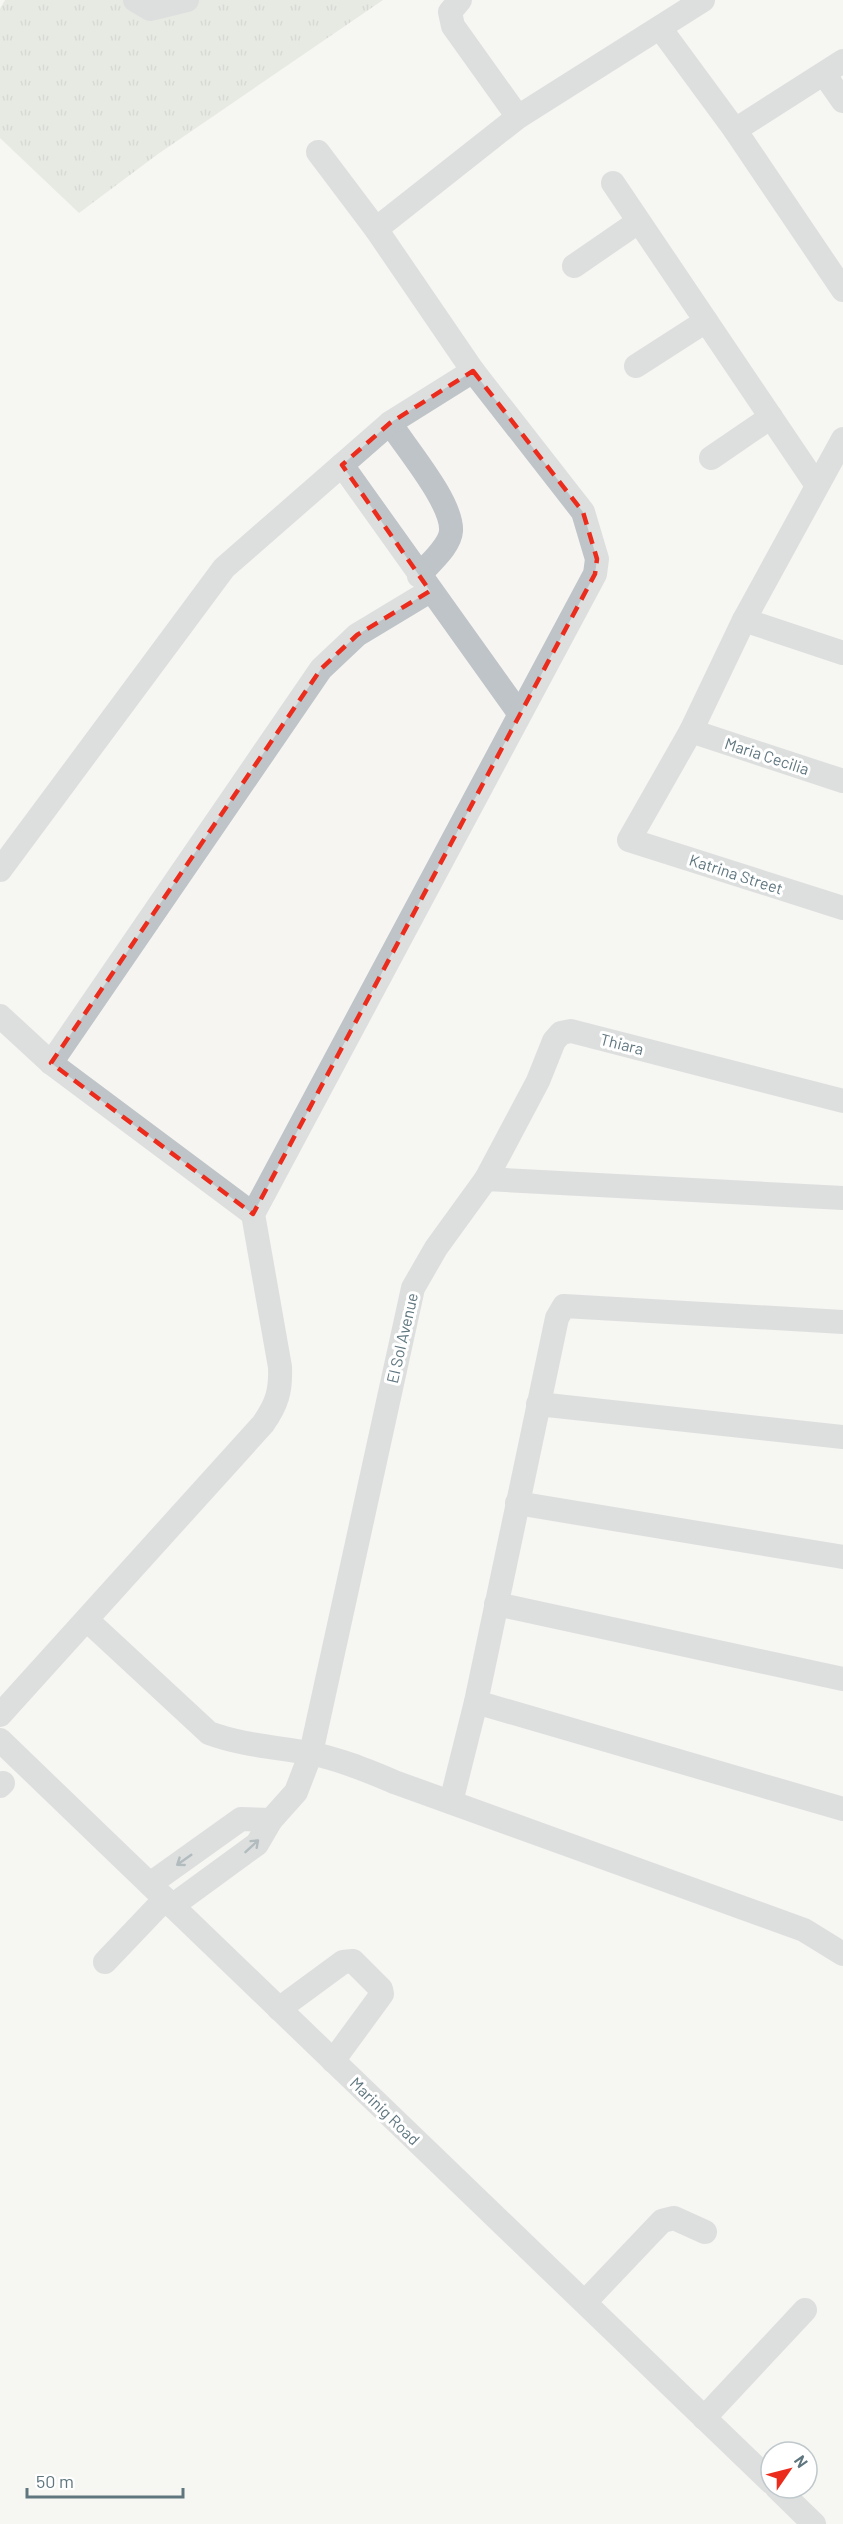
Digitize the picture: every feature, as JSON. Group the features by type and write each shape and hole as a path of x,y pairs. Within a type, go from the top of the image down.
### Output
{"street":[{"path":"135,0 150,9 187,0"},
{"path":"460,0 450,12 453,26 518,117"},
{"path":"376,229 518,117 703,0"},
{"path":"660,28 735,130 843,290"},
{"path":"735,130 833,68 843,101"},
{"path":"0,1715 263,1424 276,1405 281,1388 280,1367 253,1214 519,712 595,574 597,559 583,512 473,370 376,229 318,152"},
{"path":"613,183 816,484"},
{"path":"574,266 639,222"},
{"path":"636,366 706,321"},
{"path":"0,870 224,568 390,423 473,370"},
{"path":"711,458 771,417"},
{"path":"51,1063 321,669 357,635 424,584 451,533 450,523 445,505 390,423"},
{"path":"843,439 816,484 744,620 691,731 629,840 843,909"},
{"path":"342,465 424,584 519,712"},
{"path":"744,620 843,653"},
{"name":"Maria Cecilia","path":"691,731 843,781"},
{"path":"0,1016 51,1063 253,1214"},
{"name":"Thiara","path":"486,1179 538,1081 554,1041 561,1033 571,1031 843,1101"},
{"path":"486,1179 843,1198"},
{"name":"El Sol Avenue","path":"162,1897 225,1867 257,1844 271,1820 296,1792 311,1753 413,1288 436,1248 486,1179"},
{"path":"451,1802 476,1702 557,1318 564,1306 843,1322"},
{"path":"538,1404 843,1437"},
{"path":"517,1503 843,1557"},
{"path":"496,1604 843,1679"},
{"path":"87,1620 209,1733 230,1741 311,1753 357,1766 804,1930 843,1954"},
{"path":"476,1702 843,1809"},
{"name":"Marinig Road","path":"0,1740 759,2471"},
{"path":"105,1962 208,1843 241,1819 271,1820"},
{"path":"208,1843 225,1867"},
{"path":"279,2009 343,1962 353,1961 381,1989 382,1994 333,2061"},
{"path":"585,2302 662,2221 674,2218 705,2232"},
{"path":"704,2418 805,2310"},
{"path":"789,2500 814,2524"}],"highlighted area":[{"path":"473,371 583,512 597,559 595,574 253,1214 51,1063 321,669 357,635 430,591 342,465 390,423"}],"green space":[{"path":"5,0 383,0 158,154 79,213 0,138 0,9"}]}
